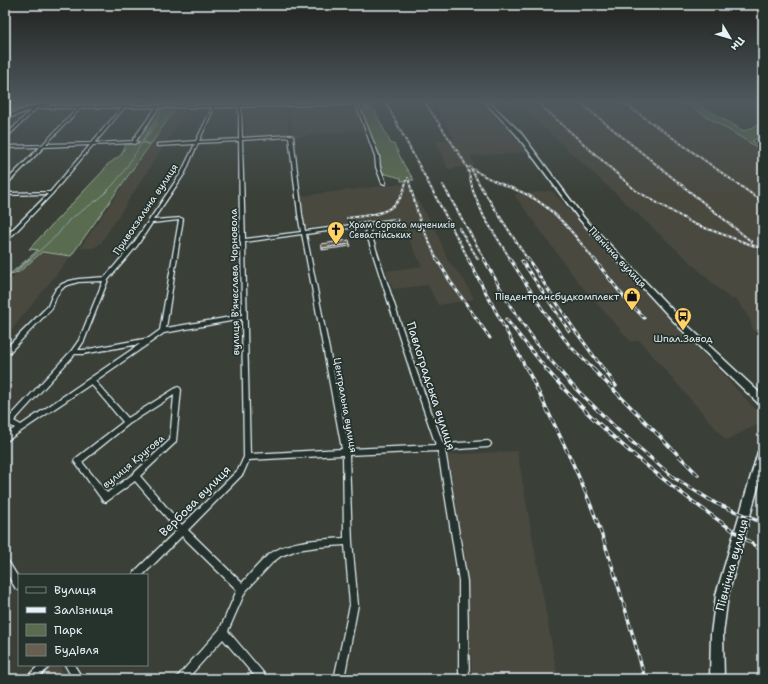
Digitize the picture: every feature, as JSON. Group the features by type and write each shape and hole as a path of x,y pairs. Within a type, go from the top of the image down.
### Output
{"street":[{"path":"5,184 55,133"},
{"path":"5,240 52,193 102,133"},
{"path":"5,147 135,142 139,133"},
{"name":"Привокзальна вулиця","path":"21,428 10,422 74,352 82,341 106,280 135,246 184,173 202,133"},
{"name":"вулиця В'ячеслава Чорновола","path":"240,133 247,457"},
{"path":"368,133 377,156 378,167 384,183"},
{"name":"Північна вулиця","path":"518,133 582,219 683,326 763,402"},
{"name":"Центральна вулиця","path":"240,140 291,136 300,214 346,451 348,541 354,605 339,679"},
{"path":"158,145 240,140"},
{"path":"5,194 52,193"},
{"path":"151,222 181,219 163,331"},
{"path":"242,241 396,220"},
{"name":"Павлоградська вулиця","path":"366,224 414,373 441,448 462,581 464,679"},
{"path":"5,353 50,307 52,297 57,289 72,281 106,280"},
{"path":"5,439 92,381 163,331 244,316"},
{"path":"74,352 83,352 150,339"},
{"path":"92,381 127,422"},
{"name":"вулиця Кругова","path":"178,390 173,441 135,476 106,498 77,461 127,422 178,390"},
{"path":"247,457 346,451 441,448 488,444"},
{"name":"Північна вулиця","path":"717,679 717,634 722,595 763,452"},
{"name":"Вербова вулиця","path":"138,574 241,472 247,457"},
{"path":"135,476 183,531 242,589"},
{"path":"181,679 223,632 242,589 270,559 282,551 295,547 348,541"},
{"path":"5,564 18,584"},
{"path":"223,632 263,679"},
{"path":"31,679 44,666"},
{"path":"70,666 78,679"}],"shaded area":[{"path":"159,133 172,133 101,243 94,248 80,248"},
{"path":"246,133 289,134 246,138"},
{"path":"292,133 335,133 293,137"},
{"path":"451,133 512,133 529,152 470,156 474,165 448,169 436,142 454,138"},
{"path":"550,133 733,133 763,151 763,340 753,329 750,319 736,299 730,299"},
{"path":"407,183 436,230 448,261 464,280 474,299 438,305 428,285 393,289 386,271 422,266 398,218 306,228 300,196"},
{"name":"Південтрансбудкомплект","path":"552,191 626,273 763,417 763,422 726,440 639,340 631,342 578,282 515,196 516,194"},
{"path":"41,252 71,256 5,338 5,285"},
{"path":"517,451 558,679 472,679 467,570 448,455"},
{"path":"52,666 60,666 67,679 39,679"}],"green space":[{"path":"142,133 147,133 141,142 136,142"},
{"path":"150,133 159,133 151,144 143,142"},
{"path":"369,133 386,133 391,144 394,144 404,165 414,180 401,181 401,178 382,173 380,162"},
{"path":"733,133 763,133 763,136 752,141 763,147 763,151"},
{"path":"144,143 150,145 71,256 42,252 19,272 10,274 38,250 29,249 107,165 121,155 126,144"}],"building":[{"path":"349,240 350,244 322,248 321,244"}],"waterway":[{"path":"29,260 58,234 69,220 100,198 112,186 122,174 148,133"},
{"path":"16,271 30,259"}],"railway":[{"path":"402,133 469,260"},
{"path":"445,133 468,169 473,191 484,217 511,260"},
{"path":"572,133 635,190 694,224 763,249"},
{"path":"617,133 752,242"},
{"path":"666,133 763,202"},
{"path":"470,167 482,189 528,260"},
{"path":"473,169 493,181 528,195 538,201 556,215 594,260"},
{"path":"408,178 420,221 437,260"},
{"path":"347,218 377,214 393,206 399,200 406,181"},
{"path":"443,185 485,260"},
{"path":"459,228 478,259"},
{"path":"437,259 450,281 490,338"},
{"path":"468,259 527,370"},
{"path":"484,259 511,307 540,348 559,370"},
{"path":"510,259 549,319 570,346 593,369"},
{"path":"528,259 574,329 604,370"},
{"path":"594,259 623,296 644,318"},
{"path":"522,261 569,331"},
{"path":"506,319 547,370"},
{"path":"527,369 583,487 606,546 645,679"},
{"path":"546,369 595,420 648,467 676,489 763,551"},
{"path":"558,369 571,384 618,430 673,477 715,503 763,523"},
{"path":"593,369 698,475"},
{"path":"604,369 616,386"}],"place":[{"name":"Храм Сорока мучеників Севастійських","path":"336,245"},
{"name":"Південтрансбудкомплект","path":"632,311"},
{"name":"Шпал.Завод","path":"683,331"}]}
